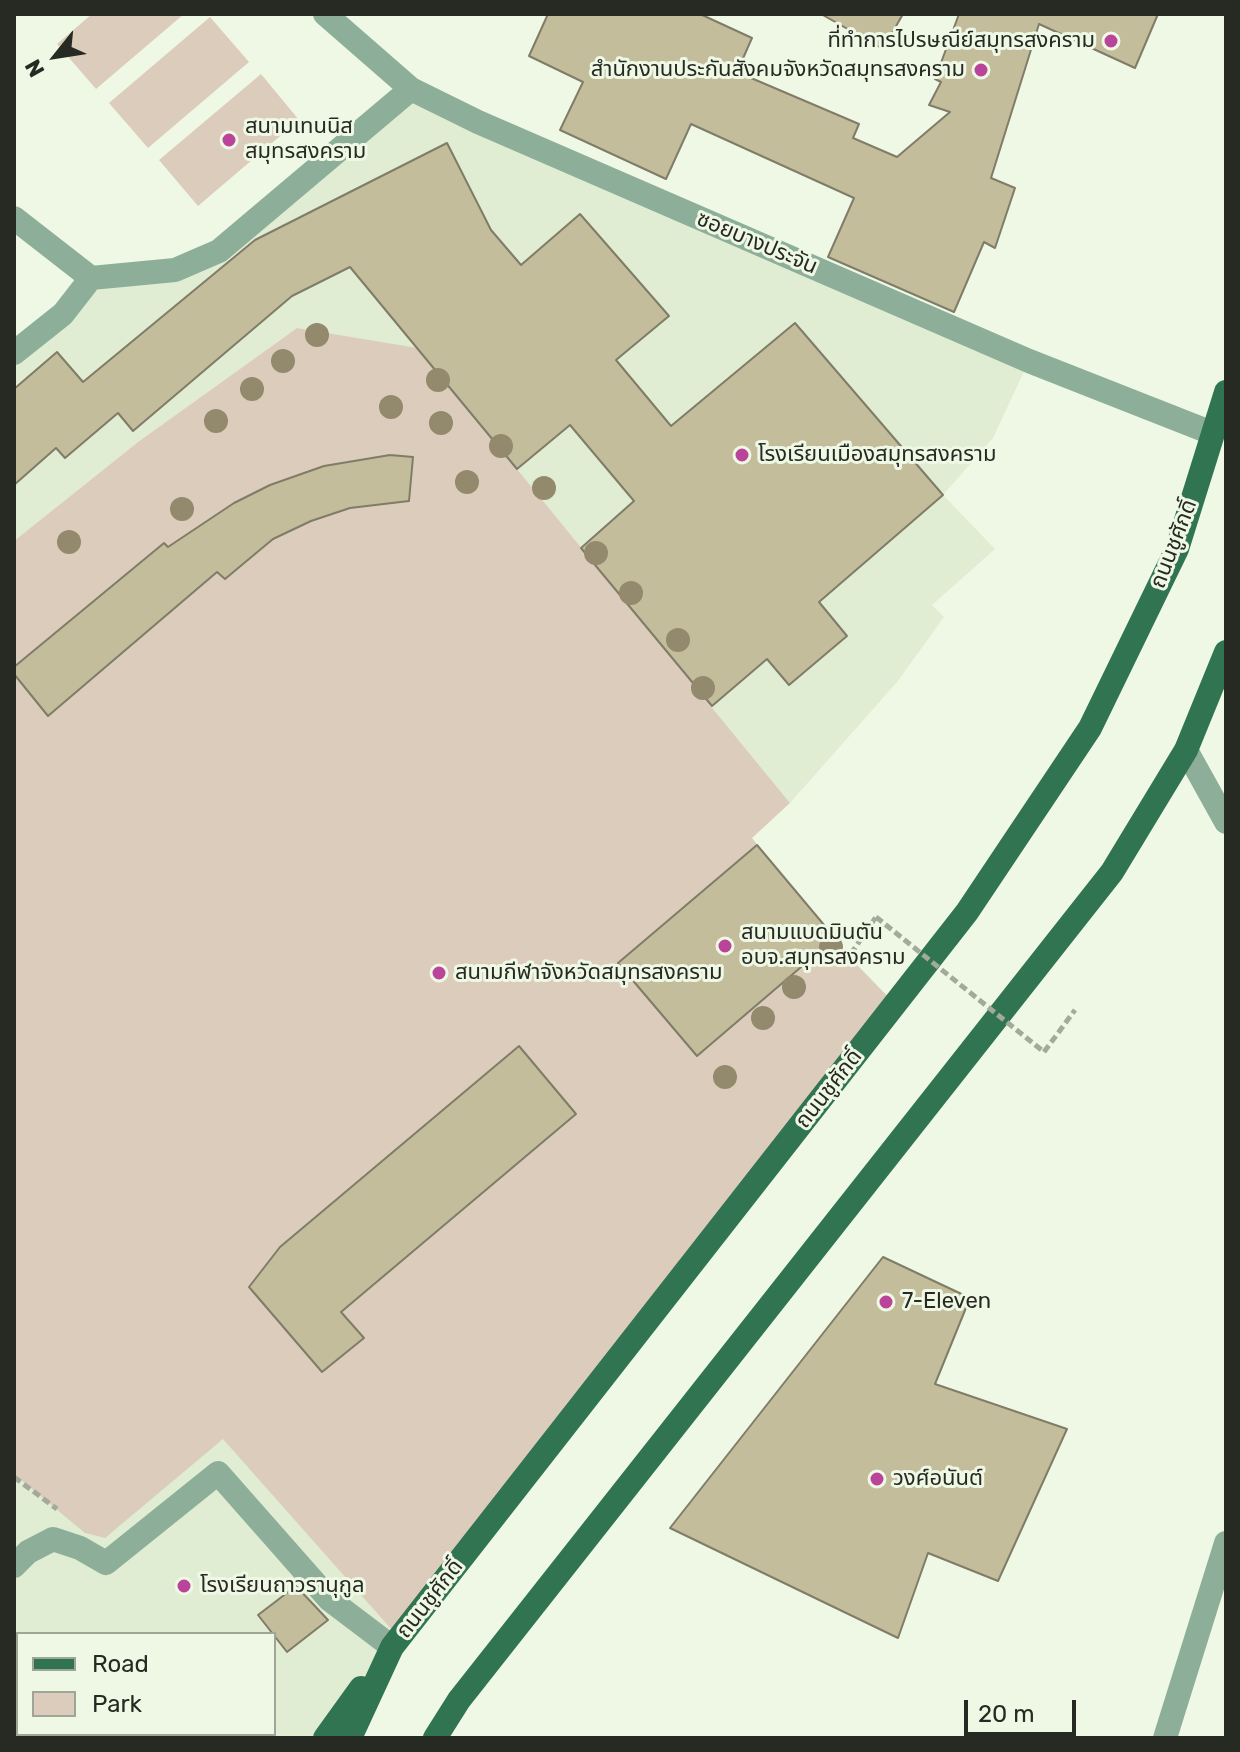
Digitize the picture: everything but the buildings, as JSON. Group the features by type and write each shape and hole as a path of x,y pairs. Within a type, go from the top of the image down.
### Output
{"main road":[{"name":"ถนนชูศักดิ์","path":"350,1738 392,1647 967,912 1090,728 1177,549 1226,392"},
{"path":"435,1738 459,1700 1112,872 1186,750 1226,652"},
{"path":"325,1738 392,1647"},
{"path":"445,1738 459,1700"}],"street":[{"name":"ซอยบางประจัน","path":"326,14 411,89 478,122 1029,361 1212,433"},
{"path":"14,218 91,278 175,270 219,251 411,89"},
{"path":"14,353 63,314 91,278"},
{"path":"1186,750 1226,822"},
{"path":"14,1566 28,1552 53,1539 80,1548 106,1563 218,1473 330,1600 392,1647"},
{"path":"1165,1738 1226,1543"}],"path":[{"path":"844,964 876,917 1044,1052 1075,1010"}],"shaded area":[{"name":"โรงเรียนเมืองสมุทรสงคราม","path":"411,89 1029,361 993,438 943,495 995,549 932,605 944,617 897,682 790,803 418,348 297,328 138,442 14,541 14,343 91,278 175,270"},
{"name":"โรงเรียนถาวรานุกูล","path":"223,1438 399,1638 330,1738 43,1738 40,1736 276,1736 276,1632 16,1632 14,1720 14,1474 104,1537"}],"green space":[{"path":"92,14 184,14 96,89 57,44"},
{"name":"สนามเทนนิส สมุทรสงคราม","path":"210,17 249,62 148,148 109,103"},
{"name":"สนามเทนนิส สมุทรสงคราม","path":"261,74 299,120 198,206 159,160"},
{"name":"สนามกีฬาจังหวัดสมุทรสงคราม","path":"297,328 418,348 790,803 752,838 834,941 895,1004 399,1638 223,1439 105,1538 85,1533 14,1474 14,541 138,442"}],"place":[{"name":"ที่ทำการไปรษณีย์สมุทรสงคราม","path":"1111,41"},
{"name":"สำนักงานประกันสังคมจังหวัดสมุทรสงคราม","path":"981,70"},
{"name":"สนามเทนนิส สมุทรสงคราม","path":"229,140"},
{"name":"โรงเรียนเมืองสมุทรสงคราม","path":"742,455"},
{"name":"สนามแบดมินตัน อบจ.สมุทรสงคราม","path":"725,946"},
{"name":"สนามกีฬาจังหวัดสมุทรสงคราม","path":"439,973"},
{"name":"7-Eleven","path":"886,1302"},
{"name":"วงศ์อนันต์","path":"877,1479"},
{"name":"โรงเรียนถาวรานุกูล","path":"184,1586"}]}
